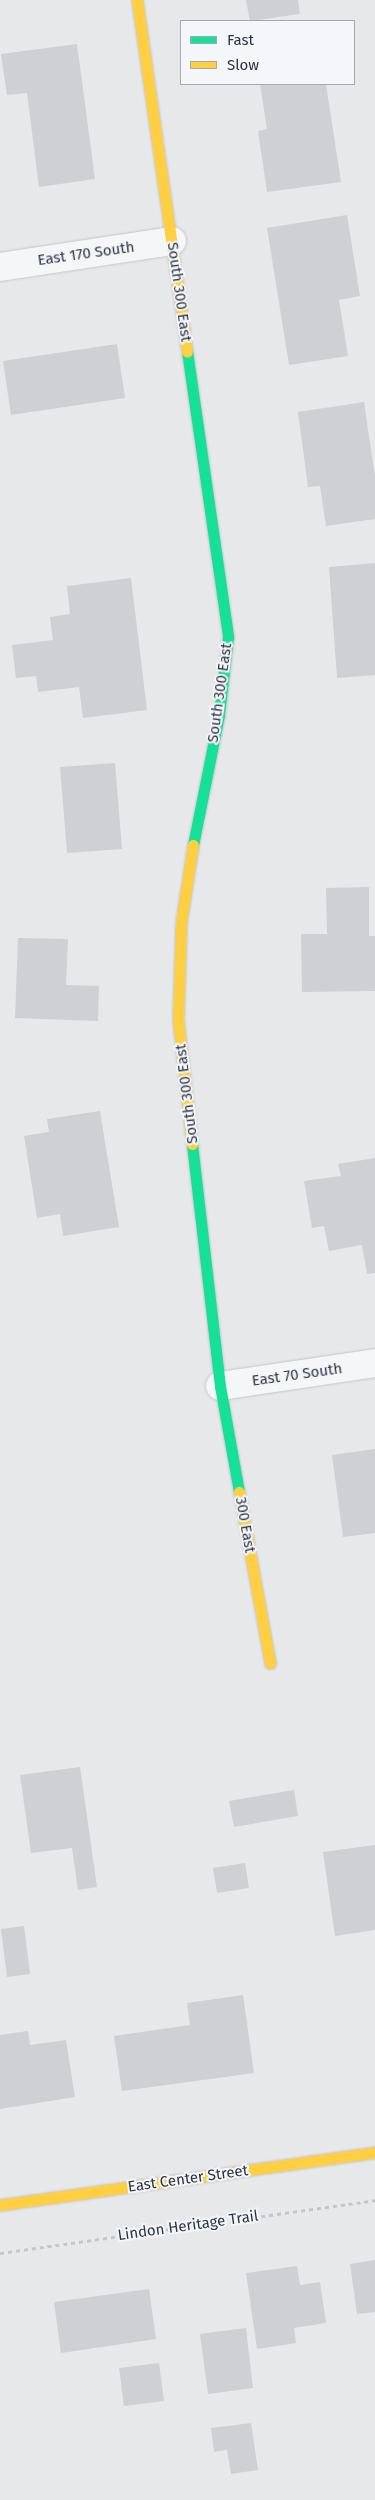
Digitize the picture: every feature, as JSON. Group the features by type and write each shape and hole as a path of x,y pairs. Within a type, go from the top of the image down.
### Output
{"street":[{"name":"South 300 East","path":"137,0 228,637 219,715 196,826 181,923 178,1019 220,1386"},
{"name":"East 170 South","path":"0,267 172,242"},
{"name":"East 70 South","path":"220,1386 375,1363"},
{"name":"300 East","path":"220,1386 270,1663"},
{"name":"East Center Street","path":"0,2205 375,2152"}],"path":[{"name":"Lindon Heritage Trail","path":"0,2253 375,2200"}],"building":[{"path":"246,0 298,0 300,14 250,20"},
{"path":"77,44 95,179 39,187 27,93 7,95 1,54"},
{"path":"260,85 326,85 341,182 267,192 258,131 267,129"},
{"path":"347,215 360,296 339,300 348,356 289,365 267,228"},
{"path":"117,344 125,398 11,415 3,361"},
{"path":"364,402 375,477 375,519 326,526 320,486 308,487 298,412"},
{"path":"375,563 375,675 337,678 329,567"},
{"path":"131,578 147,710 83,718 79,687 38,692 36,676 16,678 12,645 53,640 50,617 70,614 67,586"},
{"path":"115,763 122,849 67,853 60,767"},
{"path":"369,887 369,936 375,936 375,991 302,992 301,934 327,934 326,888"},
{"path":"18,938 68,939 66,985 99,986 98,1021 15,1018"},
{"path":"100,1111 119,1227 63,1236 60,1214 37,1218 24,1136 49,1132 47,1119"},
{"path":"375,1158 375,1273 367,1274 362,1245 329,1251 324,1226 312,1228 304,1181 341,1176 338,1164"},
{"path":"375,1449 375,1533 343,1537 332,1455"},
{"path":"80,1767 97,1887 78,1890 72,1848 31,1853 20,1775"},
{"path":"294,1790 298,1816 234,1827 229,1801"},
{"path":"375,1845 375,1930 335,1936 323,1852"},
{"path":"245,1863 249,1888 217,1893 213,1868"},
{"path":"24,1926 30,1974 7,1977 1,1929"},
{"path":"243,1995 254,2073 122,2091 114,2036 190,2025 187,2003"},
{"path":"28,2031 30,2045 66,2040 75,2097 0,2109 0,2035"},
{"path":"375,2260 375,2312 357,2314 350,2264"},
{"path":"297,2266 300,2285 320,2282 326,2323 294,2328 296,2343 257,2349 246,2273"},
{"path":"149,2289 156,2339 61,2353 54,2302"},
{"path":"246,2328 253,2388 208,2394 200,2334"},
{"path":"159,2363 164,2401 124,2406 119,2368"},
{"path":"251,2423 258,2470 231,2474 227,2450 214,2452 211,2428"}],"traffic: fast":[{"path":"187,351 228,637 219,715 193,845"},
{"path":"192,1144 220,1386 239,1492"}],"traffic: slow":[{"path":"137,0 187,351"},
{"path":"192,1144 178,1019 181,923 193,845"},
{"path":"239,1492 270,1663"},
{"path":"0,2205 375,2152"}]}
